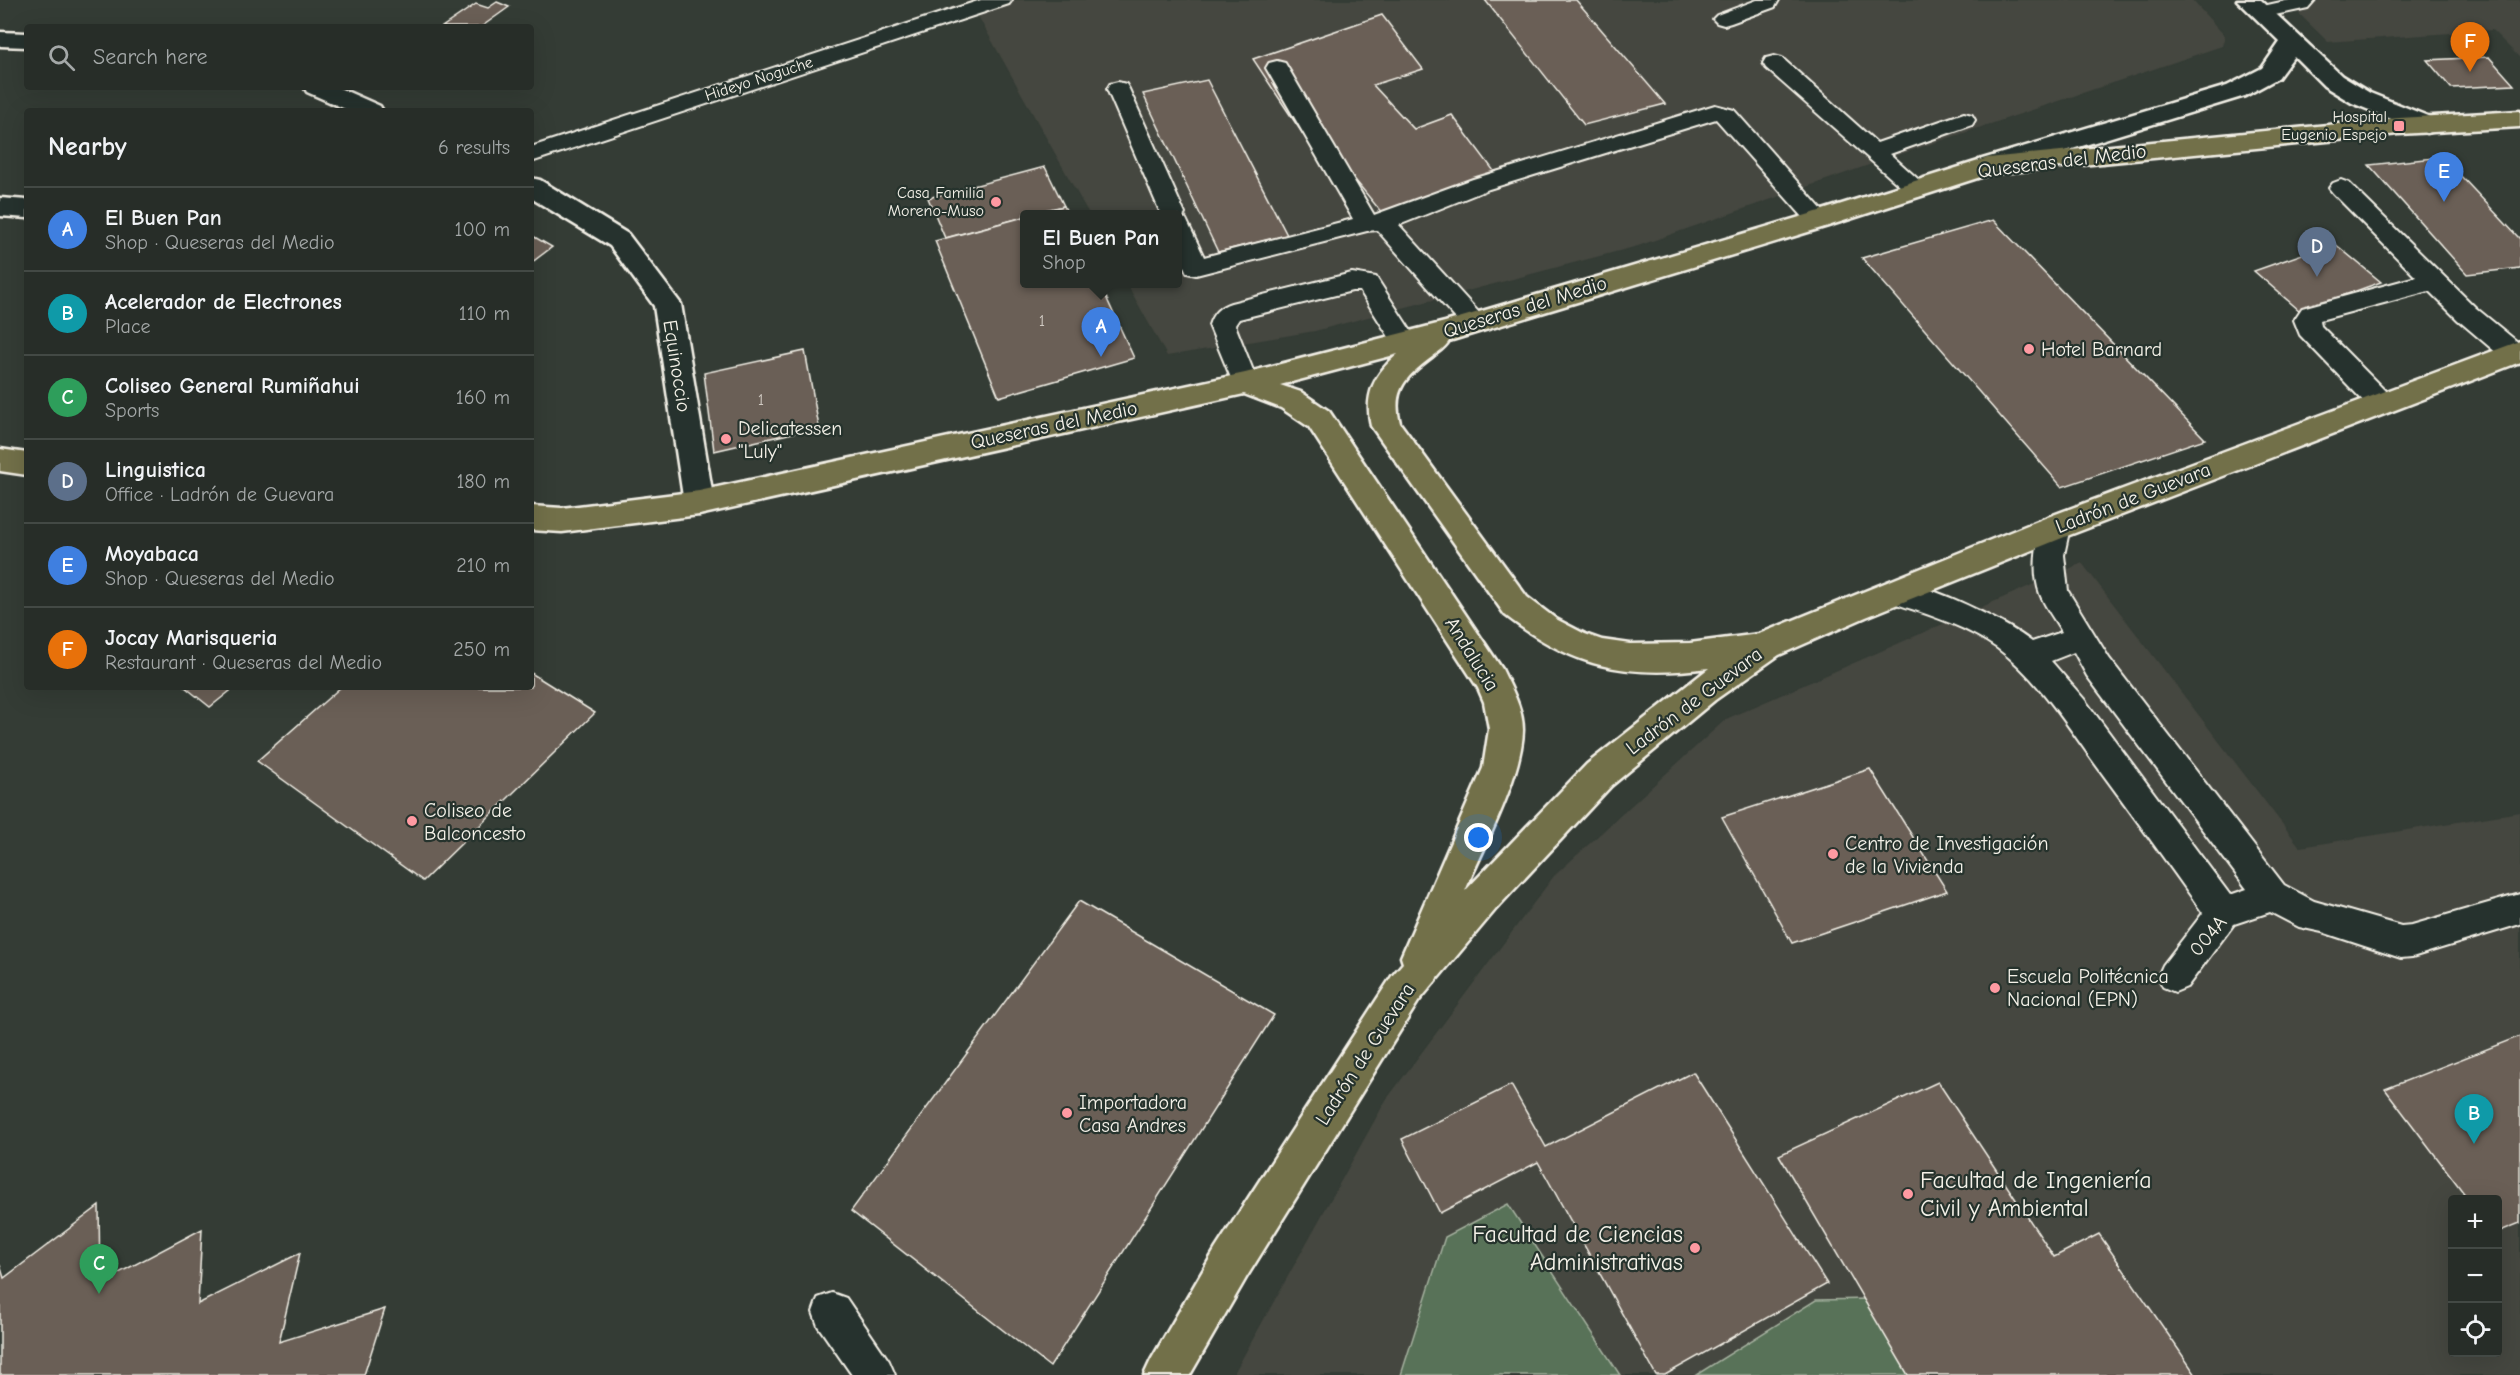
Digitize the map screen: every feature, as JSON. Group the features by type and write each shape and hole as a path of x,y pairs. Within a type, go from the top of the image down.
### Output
{"main road":[{"name":"Queseras del Medio","path":"534,518 562,519 699,503 1245,383 1459,327 1819,220 1988,166 2426,125 2520,119"},
{"path":"1459,327 1404,364 1385,386 1382,396 1382,416 1386,426 1516,606 1536,623 1569,643 1613,657 1650,660 1688,658 1768,645"},
{"name":"Ladrón de Guevara","path":"1166,1375 1231,1263 1406,989 1483,897 1599,775 1703,690 1768,645 1894,592 2056,527 2517,352"},
{"name":"Andalucia","path":"1245,383 1291,400 1319,419 1490,679 1505,715 1506,743 1500,768 1406,989"},
{"path":"0,460 24,464"},
{"path":"0,466 24,465"}],"street":[{"path":"2254,6 2294,41 2332,81 2361,98 2426,125"},
{"path":"0,39 24,40"},
{"path":"1988,166 2236,91 2270,73 2294,41"},
{"path":"323,90 364,108"},
{"name":"Equinoccio","path":"534,188 619,240 667,304 699,503"},
{"path":"0,207 24,209"}],"lane":[{"path":"1724,19 1768,3 1769,0"},
{"path":"2254,6 2301,4 2305,0"},
{"name":"Hideyo Noguche","path":"534,153 994,2"},
{"path":"1774,63 1917,189"},
{"path":"1277,68 1375,223 1459,327"},
{"path":"1118,89 1171,210"},
{"path":"1182,234 1196,267 1375,223 1481,184 1715,112 1726,114 1795,196 1819,220"},
{"path":"1873,152 1964,120"},
{"path":"2341,188 2467,314 2517,352"},
{"path":"2381,403 2309,329 2307,320 2311,314 2433,281"},
{"path":"1245,383 1222,325 1224,318 1232,312 1352,282 1367,283 1405,342"},
{"path":"2056,527 2050,555 2054,593 2247,905"},
{"path":"1894,592 1952,611 2008,640 2027,657 2247,905 2322,917 2401,942 2412,941 2520,909"},
{"path":"2027,657 2081,637"},
{"name":"004A","path":"2175,976 2247,905"},
{"path":"832,1312 875,1375"}],"shaded area":[{"path":"969,0 2192,0 2225,36 2222,46 1638,246 1315,331 1167,356 1129,288 1182,288 1182,210 1087,210"},
{"path":"2285,0 2520,0 2520,58 2492,30 2328,42"},
{"name":"Escuela Politécnica Nacional (EPN)","path":"2082,563 2300,847 2520,812 2520,1375 1233,1375 1386,1100 1554,876 1726,719"}],"green space":[{"path":"1508,1204 1620,1375 1401,1375 1445,1237"},
{"path":"1869,1299 1920,1375 1696,1375 1816,1300"}],"building":[{"path":"1485,0 1576,0 1665,104 1584,125"},
{"path":"497,2 509,7 485,24 446,24 476,4 488,8"},
{"path":"1382,15 1423,69 1373,85 1414,129 1452,115 1497,175 1382,213 1343,165 1326,169 1253,59"},
{"path":"2489,57 2514,85 2451,88 2427,60"},
{"path":"1207,80 1287,235 1218,252 1143,94"},
{"path":"2443,157 2520,239 2520,268 2467,274 2369,165"},
{"name":"Casa Familia Moreno-Muso","path":"1045,167 1064,206 1044,210 1020,210 1020,218 945,238 928,198"},
{"path":"1064,206 1066,210 1048,210"},
{"path":"1020,218 1020,288 1102,288 1134,358 999,397 935,241"},
{"name":"Hotel Barnard","path":"1993,220 2205,439 2062,487 1862,258"},
{"path":"534,237 552,247 534,261"},
{"path":"2334,243 2381,282 2300,311 2254,271"},
{"path":"805,351 819,427 714,451 704,373"},
{"name":"Coliseo de Balconcesto","path":"534,675 595,713 423,881 257,761 338,690 534,690"},
{"path":"189,690 231,690 210,707"},
{"name":"Centro de Investigación de la Vivienda","path":"1870,769 1947,891 1792,943 1722,817"},
{"name":"Importadora Casa Andres","path":"1079,901 1274,1015 1050,1367 851,1211"},
{"path":"2520,1036 2520,1223 2502,1230 2502,1195 2465,1195 2385,1089"},
{"name":"Facultad de Ciencias Administrativas","path":"1693,1072 1827,1284 1665,1375 1656,1375 1538,1162 1440,1213 1402,1139 1511,1085 1546,1147"},
{"name":"Facultad de Ingeniería Civil y Ambiental","path":"1938,1082 2054,1257 2099,1234 2196,1375 1908,1375 1779,1155"},
{"path":"99,1206 100,1283 202,1229 198,1304 300,1253 279,1342 385,1309 364,1375 0,1375 0,1265 4,1278"}],"place":[{"name":"Jocay Marisqueria","path":"2470,72"},
{"name":"Hospital Eugenio Espejo","path":"2399,126"},
{"name":"Casa Familia Moreno-Muso","path":"996,202"},
{"name":"Moyabaca","path":"2444,202"},
{"name":"Linguistica","path":"2317,277"},
{"name":"Hotel Barnard","path":"2029,349"},
{"name":"El Buen Pan","path":"1101,357"},
{"name":"Delicatessen \"Luly\"","path":"726,439"},
{"name":"Coliseo de Balconcesto","path":"412,821"},
{"name":"Centro de Investigación de la Vivienda","path":"1833,854"},
{"name":"Escuela Politécnica Nacional (EPN)","path":"1995,988"},
{"name":"Importadora Casa Andres","path":"1067,1113"},
{"name":"Acelerador de Electrones","path":"2474,1144"},
{"name":"Facultad de Ingeniería Civil y Ambiental","path":"1908,1194"},
{"name":"Facultad de Ciencias Administrativas","path":"1695,1248"},
{"name":"Coliseo General Rumiñahui","path":"99,1294"}]}
